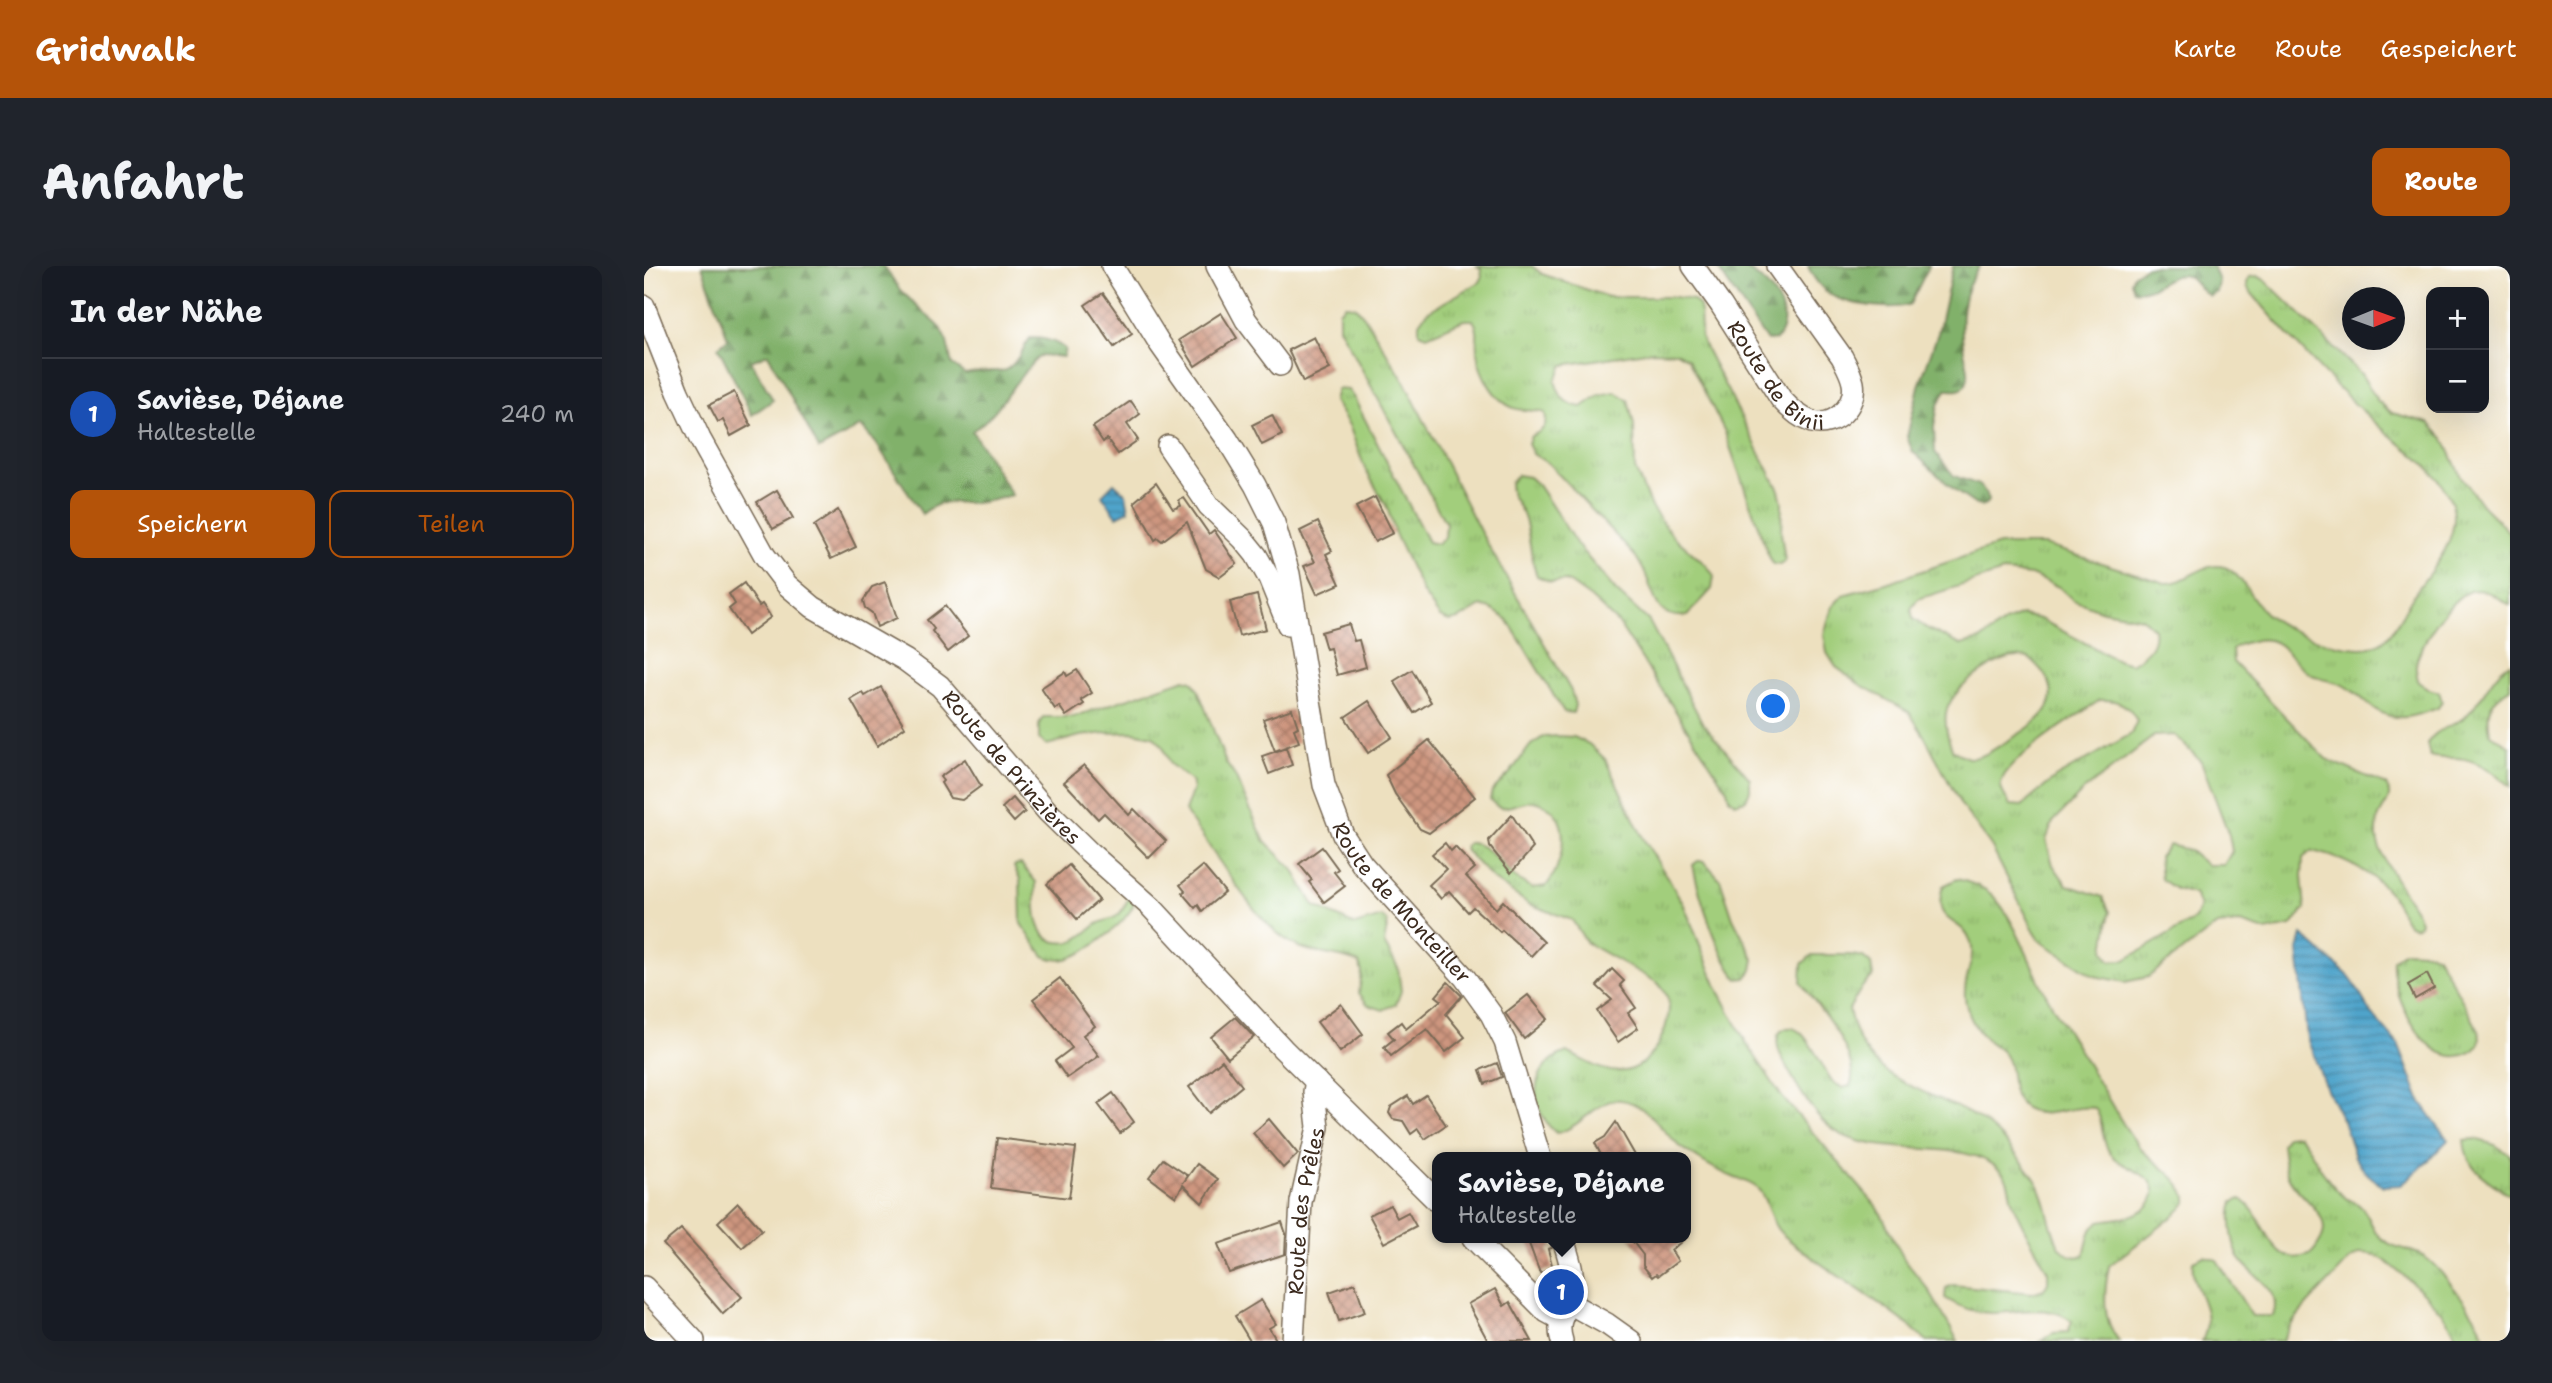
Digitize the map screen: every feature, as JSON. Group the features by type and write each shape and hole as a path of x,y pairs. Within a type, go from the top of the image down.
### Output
{"street":[{"name":"Route de Monteiller","path":"1112,266 1160,344 1227,439 1265,505 1286,560 1324,785 1342,835 1362,863 1465,978 1491,1014 1505,1042 1538,1152"},
{"path":"1217,266 1246,320 1280,365"},
{"name":"Route de Binii","path":"1693,266 1781,400 1802,417 1813,422 1832,420 1851,402 1853,384 1850,372 1777,266"},
{"name":"Route de Prinzières","path":"644,306 700,439 765,556 787,585 813,607 905,660 940,686 1048,812 1151,906 1269,1034 1432,1196"},
{"name":"Route de Monteiller","path":"1168,446 1209,506 1256,555 1273,585 1289,627 1294,634 1299,634"},
{"name":"Route des Prêles","path":"1293,1341 1301,1202 1318,1127 1314,1092 1316,1081"},
{"path":"1478,1243 1547,1312 1564,1312 1607,1324 1631,1341"},
{"path":"1562,1341 1564,1312 1573,1282 1564,1243"},
{"path":"644,1287 694,1341"}],"green space":[{"path":"702,266 884,266 900,290 939,326 947,342 952,365 965,374 1009,368 1030,338 1049,340 1061,346 1065,349 1063,357 1041,355 1023,373 992,414 972,431 1012,495 979,503 941,503 922,514 876,443 861,426 819,449 768,354 751,361 773,400 752,415 718,347 728,339"},
{"path":"1477,266 1532,266 1542,274 1608,297 1675,297 1693,300 1700,307 1701,336 1706,349 1779,490 1785,561 1780,565 1773,564 1768,554 1724,430 1688,359 1676,352 1652,351 1563,365 1555,381 1561,396 1567,402 1582,407 1599,395 1615,392 1628,400 1634,425 1635,469 1651,507 1674,537 1707,566 1714,576 1712,589 1687,616 1669,615 1659,607 1636,557 1549,464 1533,454 1528,444 1531,436 1544,428 1545,413 1509,406 1495,394 1478,360 1477,331 1473,320 1464,320 1427,336 1419,333 1419,323 1427,312 1480,282 1481,269"},
{"path":"1716,266 1744,268 1770,289 1777,299 1783,320 1782,330 1776,340 1767,341"},
{"path":"1808,266 1929,266 1910,304 1882,307 1833,296 1818,283"},
{"path":"1953,266 1980,266 1968,286 1963,307 1962,329 1968,376 1965,387 1946,390 1938,405 1934,427 1935,452 1954,476 1979,485 1986,493 1988,501 1984,506 1976,505 1954,490 1913,452 1907,437 1919,386 1938,333"},
{"path":"2147,266 2213,266 2219,281 2217,292 2210,296 2192,279 2182,275 2169,278 2148,289 2134,290 2131,281 2134,274"},
{"path":"2257,276 2265,280 2361,374 2377,400 2392,413 2429,423 2444,439 2460,475 2483,506 2510,533 2510,605 2491,594 2476,590 2462,595 2454,602 2429,635 2416,665 2418,682 2439,692 2442,701 2438,708 2408,717 2383,714 2345,686 2313,676 2278,644 2271,641 2252,641 2232,650 2233,662 2326,759 2386,785 2389,794 2378,819 2379,845 2387,865 2417,913 2420,922 2418,926 2408,924 2388,891 2373,877 2342,860 2311,851 2303,858 2305,909 2291,926 2265,931 2240,923 2217,925 2148,977 2125,982 2094,976 2039,940 1990,844 1961,805 1909,712 1859,684 1836,667 1827,653 1824,634 1833,606 1843,595 1999,545 2044,545 2165,583 2173,583 2208,567 2224,567 2241,580 2266,614 2286,627 2336,645 2360,648 2371,647 2387,638 2446,547 2454,525 2452,504 2444,487 2431,471 2352,401 2277,322 2248,289 2249,277","holes":["2003,572 2031,575 2059,587 2073,600 2103,611 2142,618 2154,629 2154,640 2145,653 2131,664 2117,660 2040,619 2022,615 2005,622 1980,640 1961,645 1913,619 1911,609 1918,599","2018,657 2029,658 2043,672 2052,696 2049,706 2031,726 1992,751 1974,758 1953,751 1947,733 1946,713 1949,704 1970,680 1988,667","2100,700 2122,704 2137,721 2131,734 2055,778 2022,806 2010,805 2001,787 2002,780 2018,760","2174,735 2201,761 2229,835 2232,851 2224,865 2207,865 2189,850 2169,845 2159,857 2161,879 2176,889 2194,894 2200,906 2195,919 2125,960 2110,961 2104,950 2110,912 2103,897 2067,885 2053,865 2046,840 2053,822 2082,792 2154,736"]},
{"path":"1345,305 1355,306 1364,316 1404,381 1480,531 1571,691 1575,705 1573,713 1564,712 1507,619 1481,606 1459,619 1449,621 1440,617 1423,593 1395,534 1387,507 1365,469 1349,425 1334,401 1337,389 1348,390 1354,398 1428,542 1438,544 1445,537 1446,524 1339,327 1339,311"},
{"path":"1517,475 1529,477 1538,485 1578,546 1616,591 1649,621 1703,724 1750,779 1746,800 1735,803 1729,798 1727,790 1619,624 1591,598 1567,581 1551,582 1537,576 1526,521 1510,488 1510,483"},
{"path":"2510,663 2510,688 2490,707 2488,718 2490,734 2510,746 2510,787 2493,772 2472,761 2430,756 2427,744 2435,734 2467,715 2498,674"},
{"path":"1185,679 1192,681 1198,690 1226,763 1235,776 1264,840 1293,869 1314,906 1355,925 1382,917 1388,922 1384,943 1398,968 1401,991 1396,1004 1383,1010 1368,1005 1359,993 1362,972 1359,963 1297,946 1267,923 1239,889 1185,811 1193,789 1191,781 1170,764 1162,745 1153,736 1133,732 1107,733 1080,736 1047,745 1039,739 1039,724 1043,717 1073,717"},
{"path":"1543,737 1574,737 1589,744 1605,759 1643,838 1683,903 1717,987 1747,1044 1782,1097 1878,1208 1904,1259 1928,1289 1958,1341 1927,1341 1892,1312 1799,1248 1778,1229 1757,1188 1713,1168 1682,1148 1654,1119 1631,1102 1613,1100 1605,1103 1573,1126 1556,1133 1547,1123 1540,1112 1536,1088 1545,1067 1554,1058 1567,1052 1609,1071 1633,1068 1642,1063 1656,1047 1665,1028 1669,1004 1658,983 1587,943 1572,920 1529,904 1494,880 1466,851 1465,846 1468,843 1480,846 1492,854 1512,875 1532,888 1546,886 1552,878 1560,857 1563,834 1556,814 1539,802 1530,801 1502,807 1490,799 1492,791 1510,773 1530,746"},
{"path":"1704,861 1720,879 1733,918 1754,959 1752,970 1746,978 1738,979 1717,941 1696,878 1693,865"},
{"path":"1021,864 1036,882 1038,923 1049,939 1058,942 1074,941 1097,924 1117,916 1129,898 1134,903 1115,928 1084,951 1063,960 1044,956 1021,924 1020,879 1014,867"},
{"path":"1957,879 1984,889 1999,902 2050,1002 2127,1130 2143,1151 2177,1182 2186,1195 2183,1207 2109,1266 2105,1305 2109,1324 2119,1341 2041,1341 2053,1333 2068,1332 2072,1321 2053,1312 2033,1310 1979,1312 1961,1307 1945,1298 1946,1288 1953,1285 2032,1293 2044,1289 2048,1283 2048,1272 2018,1217 2004,1174 1984,1160 1963,1153 1889,1147 1865,1143 1843,1135 1824,1122 1813,1109 1793,1079 1779,1050 1777,1039 1782,1030 1795,1029 1808,1041 1834,1083 1843,1088 1850,1086 1850,1061 1836,1032 1801,983 1802,964 1812,955 1863,957 1871,964 1873,976 1862,987 1849,1009 1858,1039 1873,1060 1893,1076 1963,1110 1985,1124 2005,1142 2037,1182 2055,1237 2066,1253 2074,1257 2084,1255 2090,1232 2099,1221 2131,1216 2146,1208 2154,1195 2153,1185 2147,1178 2113,1157 2107,1148 2095,1108 2038,1113 2018,1102 2006,1057 1978,1030 1967,1007 1965,989 1972,956 1971,943 1967,934 1944,915 1940,899 1943,886"},
{"path":"2404,951 2437,955 2479,1031 2479,1044 2473,1051 2454,1056 2439,1052 2414,1026 2398,991 2394,974 2393,960"},
{"path":"2298,1135 2333,1186 2364,1210 2383,1240 2426,1258 2442,1273 2478,1322 2485,1341 2456,1341 2448,1321 2401,1273 2381,1258 2360,1253 2349,1260 2302,1311 2283,1341 2202,1341 2207,1319 2195,1281 2193,1261 2204,1256 2217,1260 2252,1316 2273,1316 2275,1307 2272,1293 2240,1259 2234,1243 2231,1225 2233,1202 2241,1199 2248,1205 2276,1248 2286,1256 2296,1258 2309,1255 2319,1243 2323,1233 2320,1215 2293,1184 2285,1164 2282,1144 2287,1136"},
{"path":"2475,1139 2495,1145 2510,1155 2510,1195 2473,1167 2464,1140"}],"water":[{"path":"1114,483 1126,494 1129,510 1117,516 1102,495"},
{"path":"2302,935 2350,977 2371,1013 2398,1044 2421,1102 2448,1140 2401,1185 2383,1186 2366,1173 2355,1157 2343,1121 2326,1088 2307,1038 2298,950"}],"building":[{"path":"1103,293 1132,334 1114,347 1085,305"},
{"path":"1221,313 1237,338 1195,366 1179,340"},
{"path":"1314,337 1330,369 1303,382 1288,350"},
{"path":"734,392 751,425 731,436 723,420 718,422 709,405"},
{"path":"1131,401 1140,414 1127,424 1138,440 1118,454 1107,439 1103,442 1093,427"},
{"path":"1272,415 1282,435 1262,445 1252,425"},
{"path":"1156,483 1173,509 1181,506 1179,500 1184,498 1209,534 1214,530 1237,564 1220,577 1206,569 1187,522 1162,541 1158,538 1155,540 1134,502"},
{"path":"777,490 793,518 773,529 757,502"},
{"path":"1375,497 1393,533 1375,542 1356,507"},
{"path":"838,510 856,547 831,559 814,526"},
{"path":"1318,522 1332,551 1326,554 1340,584 1317,594 1304,566 1315,562 1300,531"},
{"path":"885,582 897,618 877,627 872,613 865,608 863,601 872,587"},
{"path":"744,583 759,606 762,604 771,617 747,635 729,609 735,604 729,594"},
{"path":"1257,595 1266,629 1239,636 1230,602"},
{"path":"945,606 968,636 948,652 927,620"},
{"path":"1349,624 1354,641 1359,640 1366,667 1337,675 1330,648 1326,649 1321,632"},
{"path":"1077,670 1092,693 1081,700 1084,704 1066,716 1059,706 1055,709 1041,688 1065,672 1067,676"},
{"path":"1412,670 1431,702 1414,713 1394,681"},
{"path":"881,687 905,727 877,746 851,700"},
{"path":"1369,701 1392,737 1368,753 1345,717"},
{"path":"1292,709 1298,727 1294,729 1299,742 1275,751 1263,719"},
{"path":"1429,740 1475,797 1429,833 1420,829 1395,794 1386,775"},
{"path":"1286,748 1292,765 1269,774 1262,756"},
{"path":"965,759 981,786 962,800 950,798 940,777"},
{"path":"1084,765 1129,815 1134,809 1166,841 1149,858 1104,813 1098,819 1064,782"},
{"path":"1013,798 1025,812 1014,822 1002,808"},
{"path":"1512,815 1533,848 1511,873 1490,847 1489,840"},
{"path":"1445,843 1451,851 1455,847 1475,868 1466,876 1496,909 1503,901 1544,942 1531,956 1473,907 1468,912 1449,891 1441,899 1429,885 1446,869 1432,854"},
{"path":"1322,847 1338,869 1334,872 1345,886 1324,902 1299,864"},
{"path":"1069,865 1099,900 1077,919 1047,884"},
{"path":"1203,866 1225,892 1202,911 1198,905 1195,908 1182,893 1185,891 1180,885"},
{"path":"1612,969 1624,981 1620,985 1636,1008 1628,1013 1638,1028 1618,1042 1597,1011 1612,1000 1597,986"},
{"path":"2427,974 2434,988 2415,999 2408,985"},
{"path":"1060,978 1095,1026 1083,1035 1099,1056 1067,1078 1055,1061 1072,1048 1033,999"},
{"path":"1448,982 1462,996 1446,1014 1465,1037 1446,1052 1427,1029 1391,1056 1384,1047 1394,1039 1388,1032 1401,1022 1406,1029 1441,1000 1436,996"},
{"path":"1528,995 1548,1019 1524,1039 1505,1013"},
{"path":"1341,1004 1363,1034 1340,1052 1317,1022"},
{"path":"1235,1017 1254,1037 1228,1058 1211,1037"},
{"path":"1222,1060 1242,1086 1209,1113 1189,1087"},
{"path":"1497,1063 1502,1077 1485,1084 1480,1070"},
{"path":"1113,1093 1134,1122 1120,1133 1098,1104"},
{"path":"1426,1095 1446,1125 1425,1139 1418,1129 1411,1134 1403,1121 1393,1119 1389,1113 1391,1107 1408,1096 1413,1104"},
{"path":"1269,1119 1298,1154 1283,1168 1253,1133"},
{"path":"1616,1122 1633,1152 1600,1152 1595,1143 1605,1137"},
{"path":"997,1138 1076,1148 1069,1198 991,1188"},
{"path":"1163,1159 1188,1176 1183,1183 1197,1164 1218,1179 1202,1203 1183,1185 1176,1197 1149,1177"},
{"path":"738,1203 762,1230 742,1248 718,1222"},
{"path":"1390,1205 1397,1218 1408,1212 1416,1226 1384,1243 1369,1215"},
{"path":"1282,1222 1286,1234 1285,1254 1229,1273 1218,1244"},
{"path":"681,1229 742,1297 723,1314 663,1244"},
{"path":"1529,1243 1551,1243 1552,1248 1548,1249 1553,1269 1540,1273"},
{"path":"1634,1243 1680,1243 1671,1250 1678,1261 1658,1276 1656,1274 1652,1277 1643,1266 1643,1255"},
{"path":"1355,1283 1365,1312 1339,1321 1329,1292"},
{"path":"1495,1289 1504,1306 1510,1302 1532,1341 1488,1341 1468,1304"},
{"path":"1261,1300 1276,1324 1269,1328 1277,1341 1250,1341 1235,1316"}],"place":[{"name":"Savièse, Déjane","path":"1561,1292"}]}
